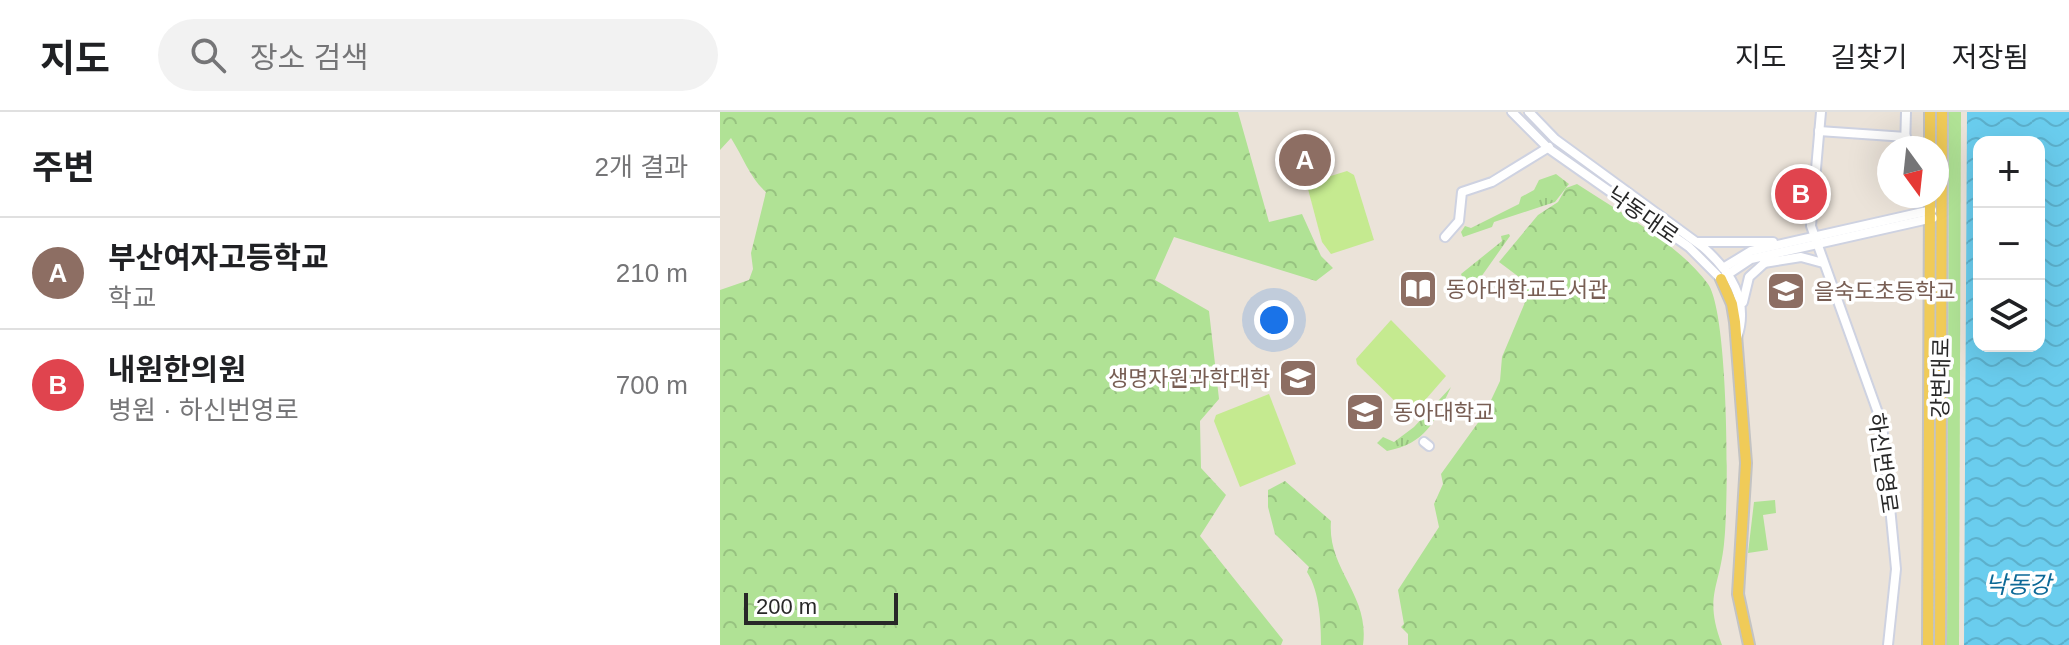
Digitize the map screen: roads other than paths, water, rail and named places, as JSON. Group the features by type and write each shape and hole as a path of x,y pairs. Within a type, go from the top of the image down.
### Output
{"main road":[{"path":"1930,112 1930,136"},
{"name":"강변대로","path":"1928,645 1936,214 1942,112"},
{"name":"강변대로","path":"1934,208 1940,645"},
{"name":"낙동대로","path":"1723,273 1732,304 1746,463 1738,594 1749,645"}],"street":[{"name":"낙동대로","path":"1512,112 1548,148 1723,273"},
{"name":"낙동대로","path":"1529,112 1555,139 1697,242 1738,293 1741,311 1736,343"},
{"name":"하신번영로","path":"1821,112 1813,239 1882,424 1896,569 1888,645"},
{"path":"1906,112 1906,136"},
{"path":"1819,131 1892,136"},
{"path":"1445,237 1459,221 1462,192 1492,182 1548,148 1555,139"},
{"path":"1723,273 1751,251 1936,214"},
{"path":"1697,242 1785,246"},
{"path":"1741,311 1749,277 1785,246"},
{"path":"1760,265 1801,257 1823,263"}],"water":[{"name":"낙동강","path":"1967,112 2069,112 2069,645 1964,645"}],"place":[{"name":"부산여자고등학교","path":"1305,160"},
{"name":"내원한의원","path":"1801,194"},
{"name":"동아대학교도서관","path":"1418,289"},
{"name":"을숙도초등학교","path":"1786,291"},
{"name":"생명자원과학대학","path":"1298,378"},
{"name":"동아대학교","path":"1365,412"}]}
